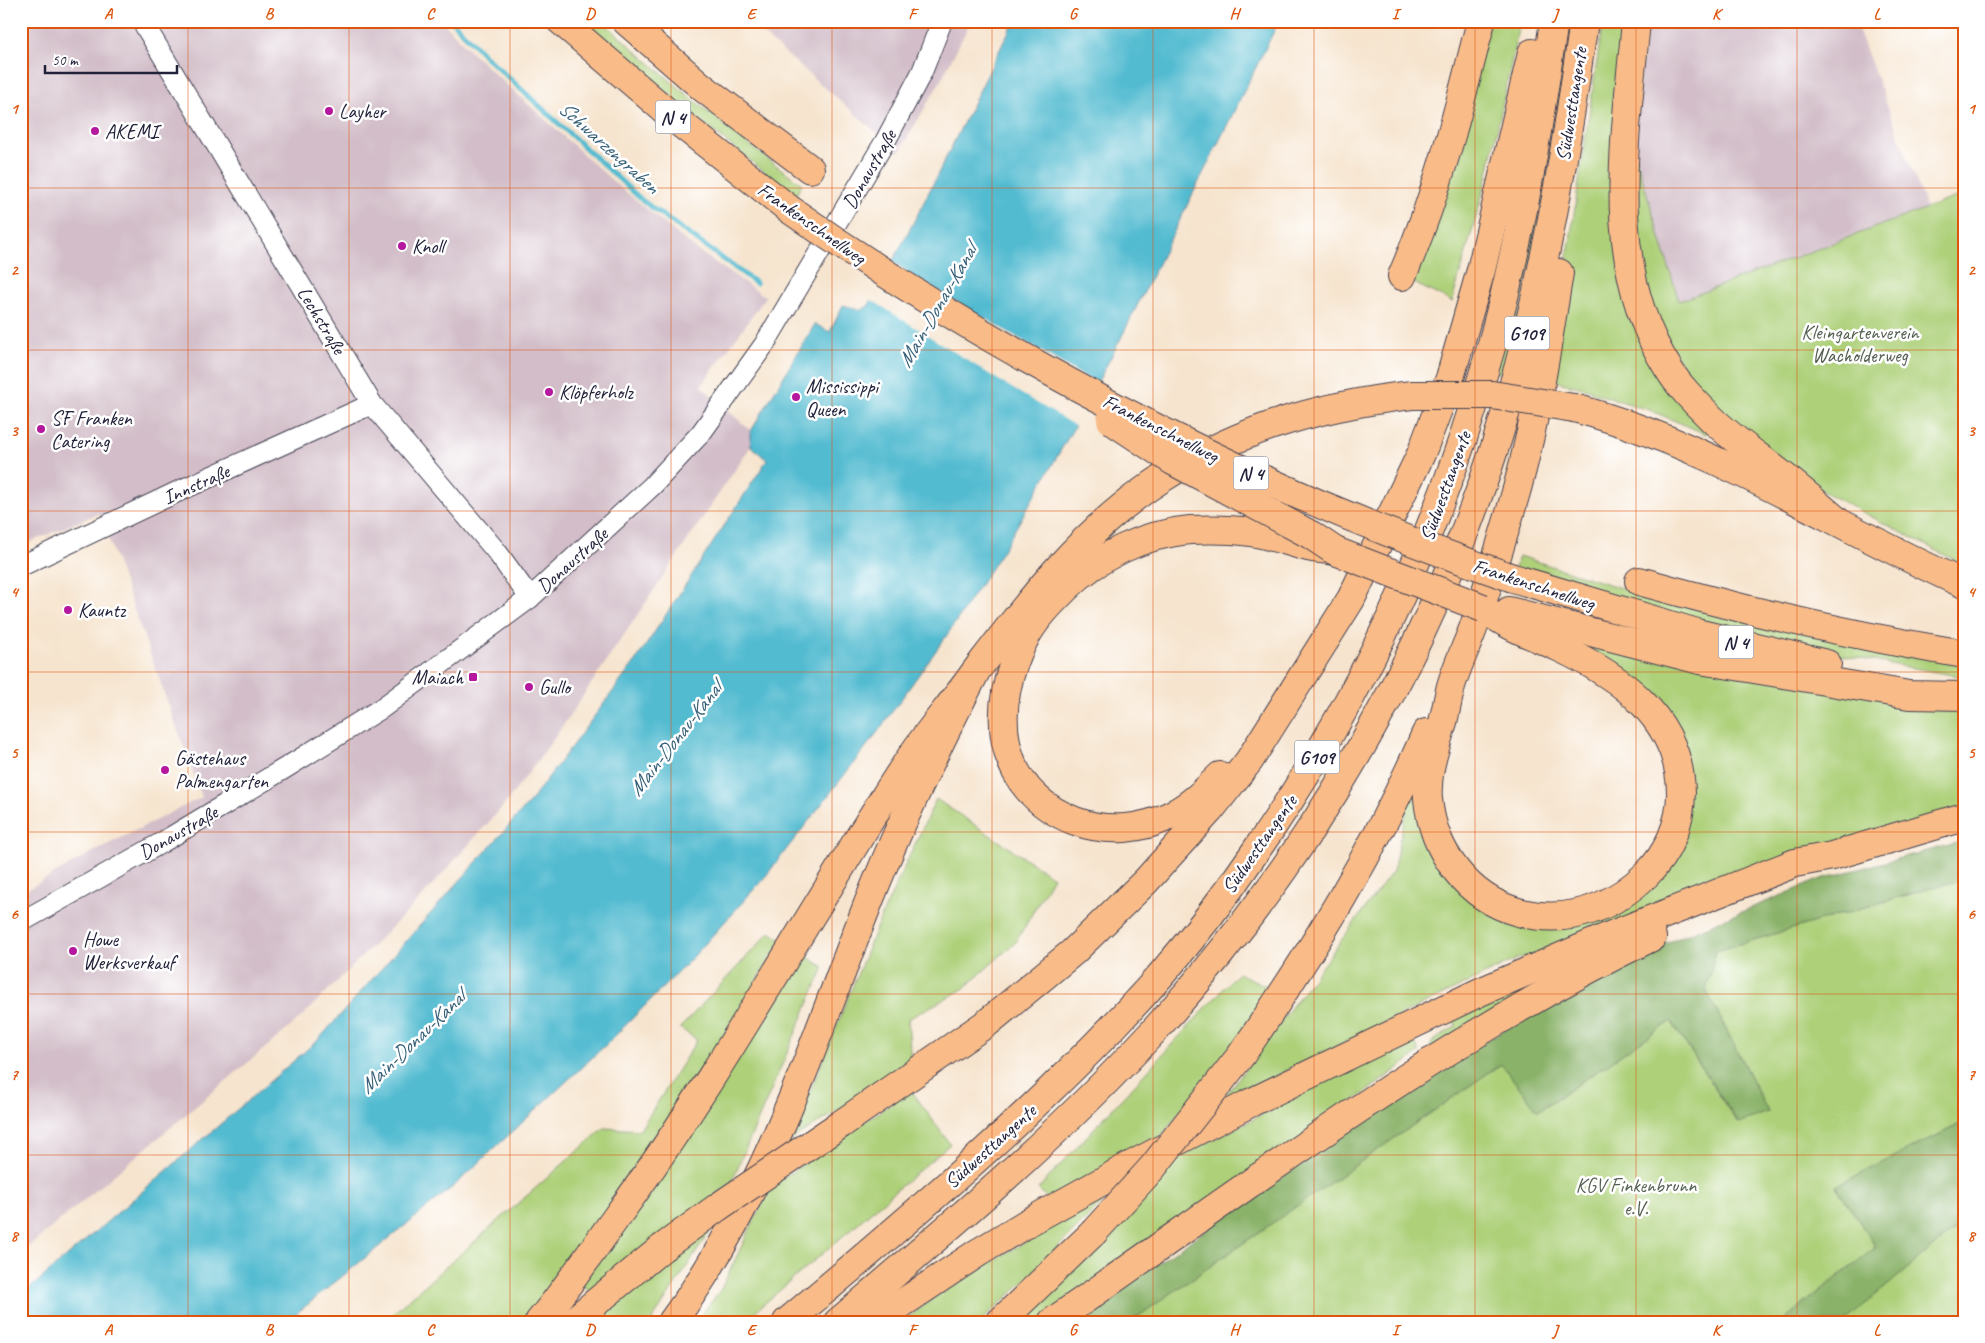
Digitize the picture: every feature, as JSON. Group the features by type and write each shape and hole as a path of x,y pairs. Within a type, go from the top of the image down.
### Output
{"highway":[{"name":"Frankenschnellweg","path":"561,21 675,120 789,209 849,251 921,296 1049,371 1136,417 1303,497 1461,560 1512,578 1697,633 1826,664 1964,689"},
{"name":"N 4","path":"626,21 702,87 810,169"},
{"path":"1402,276 1416,245 1444,164 1481,21"},
{"path":"572,1322 662,1248 718,1207 987,1023 1051,972 1097,931 1146,881 1210,810 1249,761 1351,599 1427,437 1450,378 1481,270 1539,21"},
{"name":"Südwesttangente","path":"787,1322 1001,1137 1108,1033 1162,974 1238,877 1320,752 1353,694 1395,613 1449,479 1468,424 1490,348 1518,231 1554,21"},
{"name":"Südwesttangente","path":"838,1322 931,1243 1046,1140 1153,1032 1202,975 1259,903 1345,774 1387,701 1427,620 1476,499 1502,425 1519,368 1537,292 1572,105 1584,21"},
{"path":"1636,21 1627,124 1624,233 1634,293 1644,319 1668,369 1707,414 1724,431 1777,471 1835,519"},
{"path":"1271,726 1214,783 1175,814 1129,828 1098,828 1064,817 1032,793 1020,778 1008,751 1003,725 1005,690 1013,664 1026,636 1048,606 1073,581 1101,560 1134,544 1160,535 1188,530 1215,530 1250,532 1309,547 1335,551 1495,613 1601,670 1628,689 1660,722 1674,753 1680,781 1681,805 1676,827 1668,844 1650,871 1620,897 1604,906 1558,916 1536,916 1516,912 1500,905 1461,877 1438,841 1428,799 1430,762 1452,684 1475,623 1506,526 1530,429 1548,337 1568,211 1572,105"},
{"path":"1049,371 1126,431 1173,461 1311,535 1335,551"},
{"path":"539,1322 576,1274 663,1152 880,803 915,751 1016,616 1065,559 1121,508 1174,471 1228,442 1276,423 1328,408 1412,395 1492,395 1574,408 1630,425 1713,458 1964,584"},
{"path":"1639,582 1705,600 1816,626 1964,654"},
{"path":"1495,613 1700,660 1909,695 1964,696"},
{"path":"672,1322 702,1279 732,1229 771,1150 888,854 932,756 976,671"},
{"path":"1000,1322 1093,1233 1153,1167 1242,1054 1307,958 1342,901 1393,806 1432,718 1452,684"},
{"path":"874,1322 955,1268 1061,1204 1314,1071 1482,991 1614,934 1795,863 1832,856 1964,817"},
{"path":"1052,1322 1400,1081 1516,1008 1575,975 1654,936 1797,875 1832,856"}],"street":[{"name":"Lechstraße","path":"142,21 372,404 497,552 530,598"},
{"name":"Donaustraße","path":"21,922 169,838 287,768 382,708 530,598 652,486 717,412 764,346 887,138 922,72 942,21"},
{"name":"Innstraße","path":"21,566 179,491 372,404"}],"shaded area":[{"path":"21,21 442,21 474,55 616,184 698,251 766,297 701,386 751,431 751,446 558,733 506,803 418,901 295,1023 21,1253 21,893 91,853 202,797 99,513 21,546"},
{"path":"748,21 971,21 941,80 899,152"},
{"path":"1648,21 1855,21 1927,209 1678,301 1632,144"}],"green space":[{"path":"584,21 602,21 700,105 802,184 796,195 688,111"},
{"path":"1490,21 1520,21 1488,174 1452,302 1412,282"},
{"path":"1563,21 1574,21 1540,224 1505,374 1493,372"},
{"path":"1603,21 1628,21 1617,244 1711,427 1706,434 1649,410 1591,392 1591,390 1546,379 1567,261"},
{"name":"Kleingartenverein Wacholderweg","path":"1632,144 1679,301 1964,194 1964,565 1824,492 1699,397 1639,288"},
{"path":"1519,556 1621,588 1691,607 1964,665 1964,677 1822,652 1750,636 1515,568"},
{"path":"1581,640 1964,709 1964,806 1560,949 1519,958 1220,1103 1393,871 1414,774 1419,786 1496,911 1635,894 1687,771 1580,650"},
{"path":"936,799 1053,877 1016,942 963,989 908,1019 911,1065 790,1141 877,926"},
{"path":"1964,841 1964,880 1941,885 1716,951 1706,990 1768,1112 1738,1123 1671,1021 1538,1111 1501,1064 1130,1322 1073,1322 1432,1073 1611,966 1821,879"},
{"name":"KGV Finkenbrunn e.V.","path":"1964,880 1964,1122 1836,1186 1876,1247 1781,1322 1130,1322 1501,1064 1538,1111 1671,1021 1737,1123 1768,1112 1706,990 1716,951 1941,885"},
{"path":"770,932 782,940 657,1145 527,1322 383,1322 604,1128 640,1130 697,1040 680,1028"},
{"path":"1615,940 1427,1055 1432,1042 1456,1026 1454,1019"},
{"path":"799,952 824,967 731,1183 593,1293 581,1284"},
{"path":"1238,973 1275,990 1158,1140 1050,1201 1038,1189"},
{"path":"1414,1037 1419,1053 1276,1158 1039,1322 1012,1322 1083,1255 1084,1263 1177,1158"},
{"path":"911,1090 950,1144 743,1322 696,1322 721,1289 770,1187"},
{"path":"1964,1122 1964,1221 1844,1322 1781,1322 1876,1247 1836,1186"},
{"path":"1123,1182 1013,1292 980,1322 902,1322 935,1297"},
{"path":"1964,1221 1964,1322 1844,1322"},
{"path":"714,1225 651,1322 583,1322"}],"water":[{"name":"Main-Donau-Kanal","path":"1014,21 1279,21 1122,336 1073,429 1003,550 947,635 877,733 765,877 694,956 610,1041 455,1185 286,1322 21,1322 21,1296 318,1040 529,803 635,662 767,460 751,446 751,431 815,324 830,332 843,305 860,310 867,307 872,300 921,208"}],"pier":[{"path":"891,260 915,278 1099,385 1077,427 870,299"}],"waterway":[{"name":"Schwarzengraben","path":"452,21 485,56 643,201 756,283"}],"place":[{"name":"Layher","path":"329,111"},
{"name":"AKEMI","path":"95,131"},
{"name":"Knoll","path":"402,246"},
{"name":"Klöpferholz","path":"549,392"},
{"name":"Mississippi Queen","path":"796,397"},
{"name":"SF Franken Catering","path":"41,429"},
{"name":"Kauntz","path":"68,610"},
{"name":"Maiach","path":"473,677"},
{"name":"Gullo","path":"529,687"},
{"name":"Gästehaus Palmengarten","path":"165,770"},
{"name":"Howe Werksverkauf","path":"73,951"}]}
